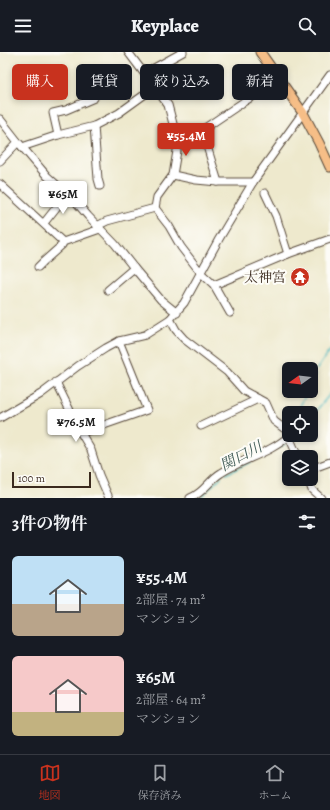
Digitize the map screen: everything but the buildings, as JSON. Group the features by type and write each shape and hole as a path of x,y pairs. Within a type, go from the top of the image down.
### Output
{"main road":[{"path":"260,52 268,64"},
{"path":"288,93 303,113 330,167"}],"street":[{"path":"128,52 140,67"},
{"path":"161,64 183,52"},
{"path":"0,418 41,394 84,362 119,341 145,334 177,313 253,182 330,75"},
{"path":"0,161 20,144 94,126 119,113 140,98"},
{"path":"58,135 53,113 66,110 89,100"},
{"path":"164,100 168,105 177,139 177,151 173,175 156,197 155,208 169,226 181,247 201,273 214,285 230,313"},
{"path":"177,139 202,130 247,100"},
{"path":"0,119 47,176 67,194 115,244 161,300 177,313"},
{"path":"94,126 98,179 100,186"},
{"path":"202,130 218,182"},
{"path":"173,175 196,180 218,182 253,182"},
{"path":"0,184 63,242"},
{"path":"265,193 276,216 288,254"},
{"path":"44,223 67,194"},
{"path":"38,267 62,246 63,242 99,227 107,220 155,208"},
{"path":"214,285 288,254 330,239"},
{"path":"108,290 134,268"},
{"path":"170,319 176,330 184,339 227,372 244,391 266,403 274,421 282,427"},
{"path":"81,434 147,410 119,341"},
{"path":"56,382 81,434 91,450 99,475 109,498"},
{"path":"201,426 258,399"},
{"path":"190,498 203,491 221,473 284,442"},
{"path":"318,466 330,462"},
{"path":"311,486 312,490 321,498"}],"waterway":[{"path":"318,368 330,350"},
{"name":"関口川","path":"318,409 330,394"},
{"path":"300,406 304,398"},
{"name":"関口川","path":"278,448 285,444"},
{"name":"関口川","path":"226,474 250,462"},
{"name":"関口川","path":"200,498 221,477"}],"place":[{"name":"太神宮","path":"300,277"}]}
